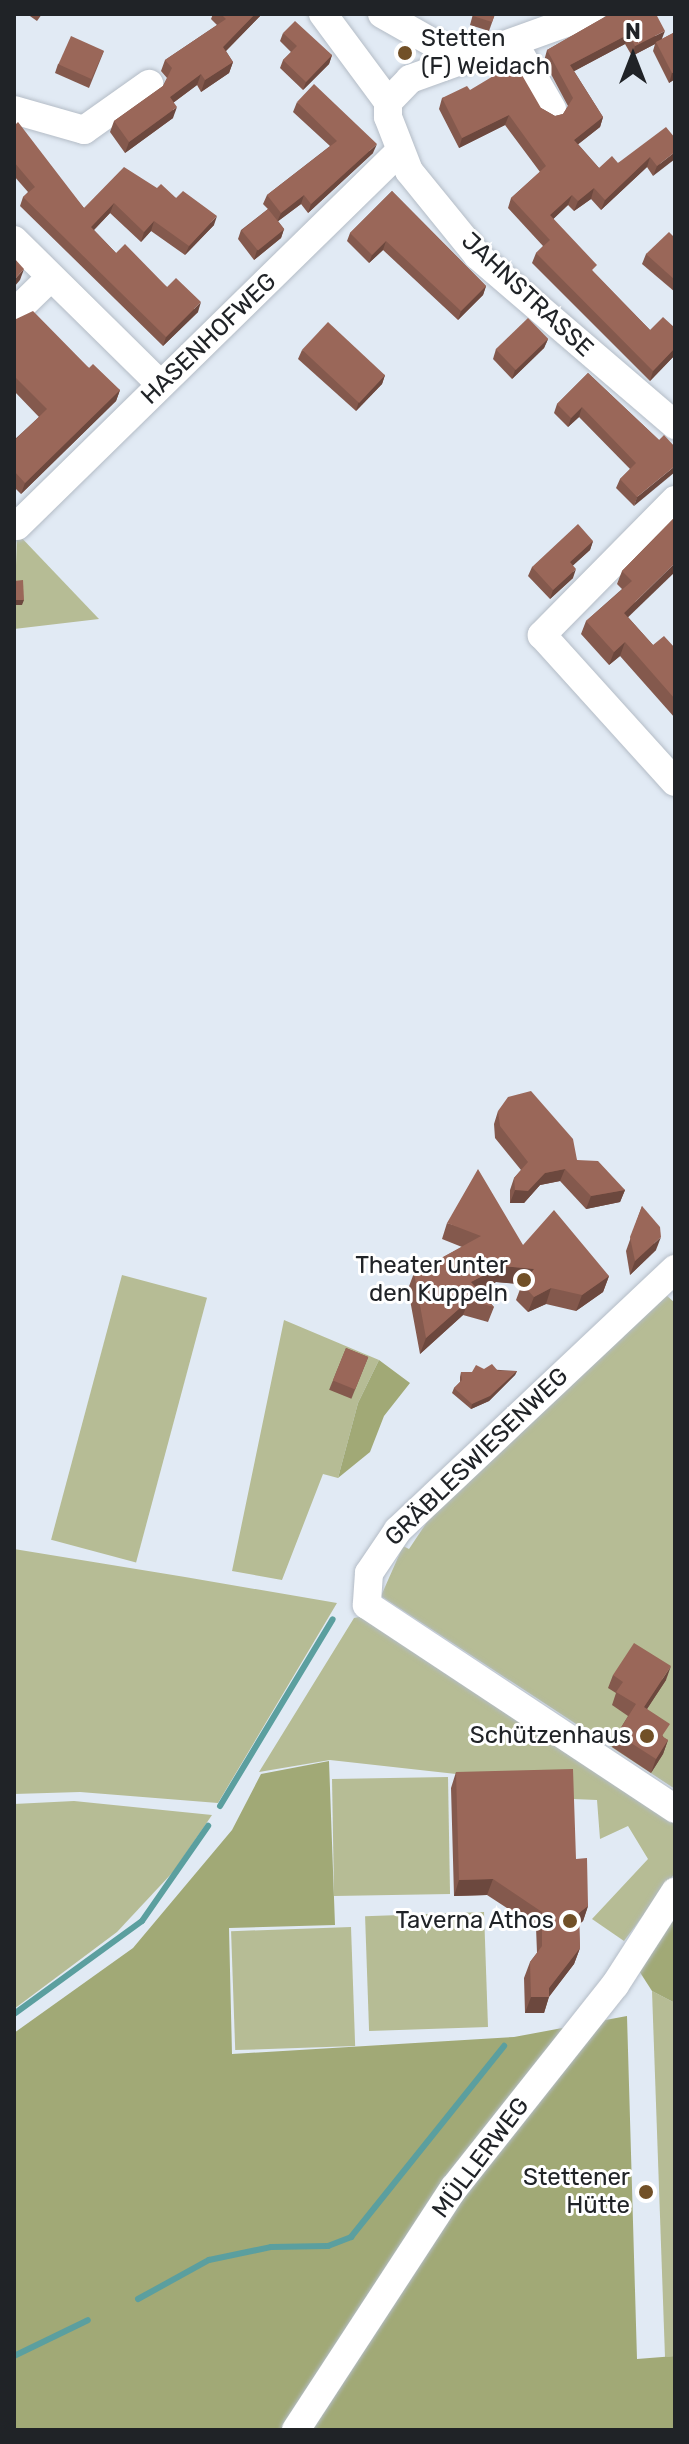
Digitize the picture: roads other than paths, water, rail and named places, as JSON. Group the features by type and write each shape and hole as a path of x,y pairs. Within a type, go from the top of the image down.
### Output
{"street":[{"path":"323,14 388,102 410,79 515,45 591,14"},
{"path":"382,14 465,61"},
{"path":"515,45 552,109"},
{"path":"14,110 84,130 149,84"},
{"name":"JAHNSTRASSE","path":"388,102 400,151 423,191 478,256 675,425"},
{"name":"HASENHOFWEG","path":"17,526 400,151"},
{"path":"14,240 161,385"},
{"path":"14,313 50,278"},
{"path":"675,500 542,635 675,782"},
{"name":"GRÄBLESWIESENWEG","path":"675,1269 398,1530 369,1573 367,1605 675,1809"},
{"name":"MÜLLERWEG","path":"296,2430 454,2188 615,1985 675,1892"}],"waterway":[{"path":"220,1806 333,1619"},
{"path":"14,2014 142,1921 208,1826"},
{"path":"138,2299 209,2260 271,2247 328,2246 351,2237 504,2046"},
{"path":"14,2356 88,2320"}],"place":[{"name":"Stetten (F) Weidach","path":"405,53"},
{"name":"Theater unter den Kuppeln","path":"524,1280"},
{"name":"Schützenhaus","path":"647,1736"},
{"name":"Taverna Athos","path":"570,1921"},
{"name":"Stettener Hütte","path":"646,2192"}]}
